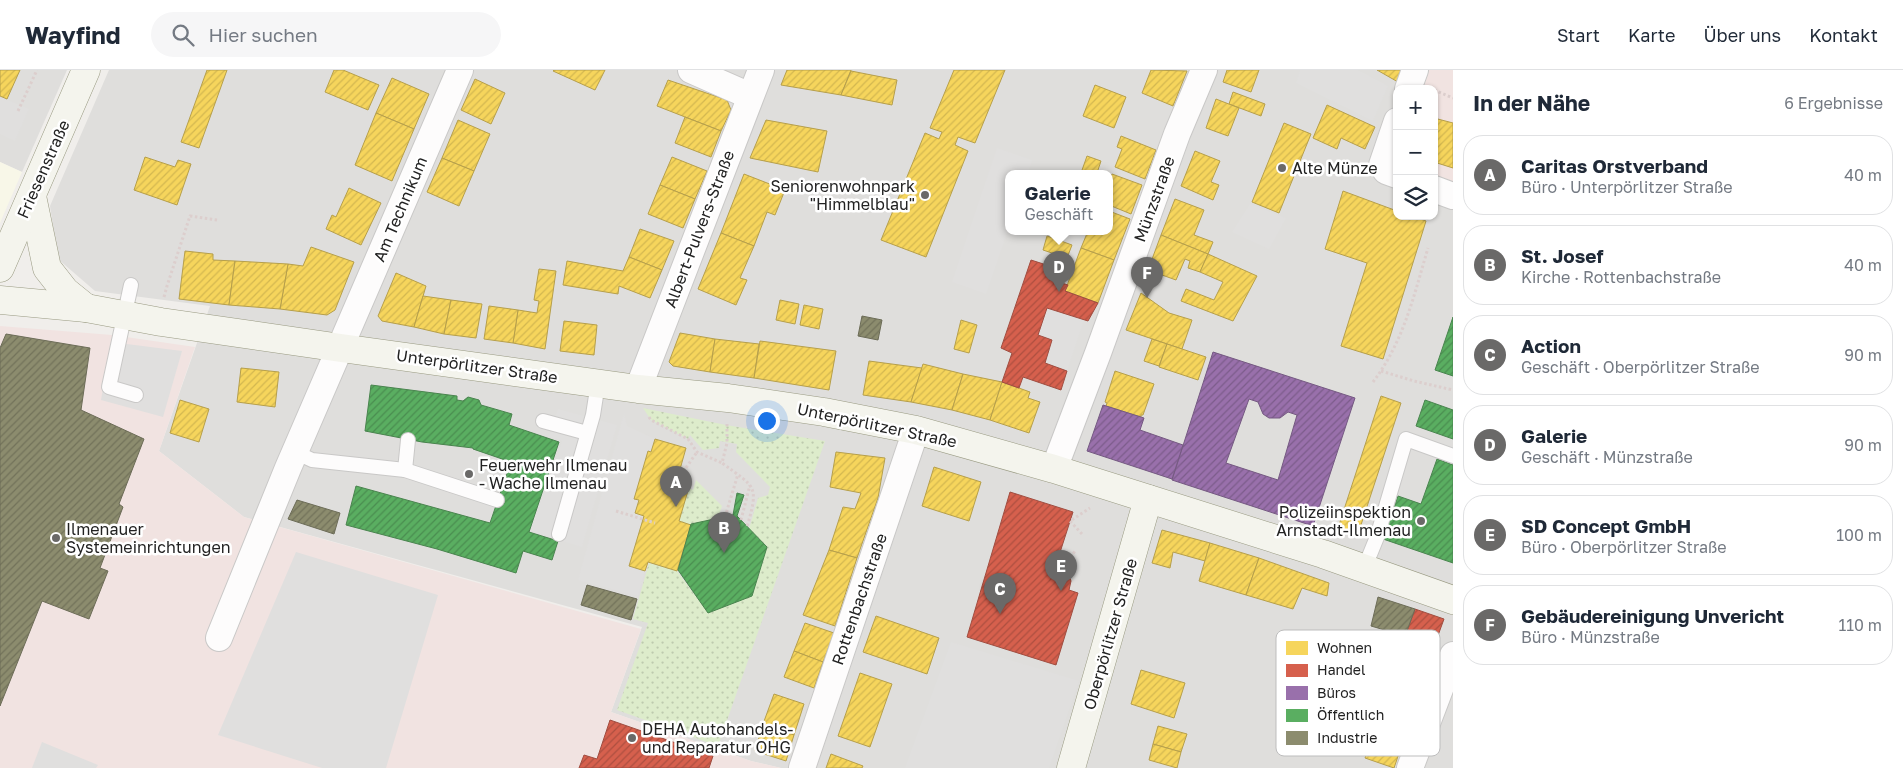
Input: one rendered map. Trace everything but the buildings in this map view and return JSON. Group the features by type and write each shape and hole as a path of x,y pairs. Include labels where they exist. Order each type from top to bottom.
{"main road":[{"name":"Friesenstraße","path":"0,268 86,70"},
{"path":"32,196 47,268 65,291 86,308"},
{"name":"Unterpörlitzer Straße","path":"0,300 86,308 161,322 638,389 724,415 824,412 916,430 1054,469 1324,554 1453,600"},
{"name":"Oberpörlitzer Straße","path":"1071,768 1148,499"}],"street":[{"name":"Am Technikum","path":"341,348 460,70"},
{"path":"691,70 750,96"},
{"name":"Albert-Pulvers-Straße","path":"638,389 750,96 762,70"},
{"name":"Münzstraße","path":"1054,469 1098,353 1176,134 1204,70"},
{"path":"1409,85 1415,70"},
{"path":"1393,133 1382,165 1386,171 1393,174"},
{"path":"1438,190 1453,196"},
{"path":"219,638 295,452 341,348"},
{"name":"Rottenbachstraße","path":"802,768 916,430"},
{"path":"1440,689 1453,655"},
{"path":"1410,768 1415,756"}],"lane":[{"path":"131,285 109,387 136,395"},
{"path":"559,534 587,433 598,383"},
{"path":"543,421 587,433"},
{"path":"1364,569 1377,537 1406,439 1453,456"},
{"path":"405,470 408,440"},
{"path":"295,452 312,460 405,470 497,500"}],"path":[{"path":"18,111 37,70"},
{"path":"1438,92 1453,98"},
{"path":"161,322 166,286 190,216 217,220"},
{"path":"1373,382 1402,334 1428,248"},
{"path":"1381,371 1453,390"},
{"path":"647,414 652,420 688,439 696,452 722,463 750,484 755,498 747,527"},
{"path":"722,463 727,443 724,415"},
{"path":"680,481 681,475 696,452"},
{"path":"725,517 738,474"},
{"path":"740,520 750,484"},
{"path":"1082,534 1070,521 1097,504 1104,485"},
{"path":"616,511 655,524"},
{"path":"1062,570 1075,550"}],"shaded area":[{"path":"0,70 67,70 22,172 0,162"},
{"path":"109,70 1429,70 1424,85 1393,85 1393,220 1438,220 1438,182 1453,187 1453,768 781,768 751,761 611,712 642,627 244,517 159,451 210,306 95,291 58,259 50,206"},
{"path":"1300,70 1358,70 1388,86 1373,121 1296,83"},
{"path":"1429,70 1453,70 1453,187 1438,182 1438,85 1424,85"},
{"path":"0,97 29,109 15,141 0,134"},
{"path":"997,148 1032,160 1029,170 1005,170 1006,235 986,294 952,282"},
{"path":"0,162 22,172 0,223"},
{"path":"1250,204 1286,218 1269,249 1232,232"},
{"path":"1047,308 1084,320 1067,371 1045,363 1052,340 1039,335"},
{"path":"0,326 112,335 195,347 159,451 244,517 641,629 611,712 751,761 781,768 0,768"},
{"path":"111,342 182,351 163,417 101,400"},
{"path":"558,409 617,425 582,547 530,531 562,441 549,436"},
{"path":"624,413 627,426 655,439 651,452 649,451 634,499 639,500 635,513 644,516 629,566 645,571 638,596 578,580"},
{"path":"296,552 438,595 386,768 322,768 218,735"},
{"path":"951,642 1079,681 1049,768 905,768"},
{"path":"42,742 98,765 96,768 32,768"}],"green space":[{"path":"643,408 726,425 825,441 718,746 617,710 648,623 633,619 649,563 677,571 708,613 752,596 767,547 749,529 758,498 768,495 770,487 736,452 737,444 720,441 719,448 703,450 690,435 688,439 651,420"},
{"path":"696,480 722,506 718,518 691,525 679,521 689,488 693,490"}],"place":[{"name":"Alte Münze","path":"1282,168"},
{"name":"Seniorenwohnpark \"Himmelblau\"","path":"925,195"},
{"name":"Galerie","path":"1059,292"},
{"name":"Gebäudereinigung Unvericht","path":"1147,298"},
{"name":"Feuerwehr Ilmenau - Wache Ilmenau","path":"469,474"},
{"name":"Caritas Orstverband","path":"676,507"},
{"name":"Polizeiinspektion Arnstadt-Ilmenau","path":"1421,521"},
{"name":"Ilmenauer Systemeinrichtungen","path":"56,538"},
{"name":"St. Josef","path":"724,553"},
{"name":"SD Concept GmbH","path":"1061,591"},
{"name":"Action","path":"1000,614"},
{"name":"DEHA Autohandels- und Reparatur OHG","path":"632,738"}]}
